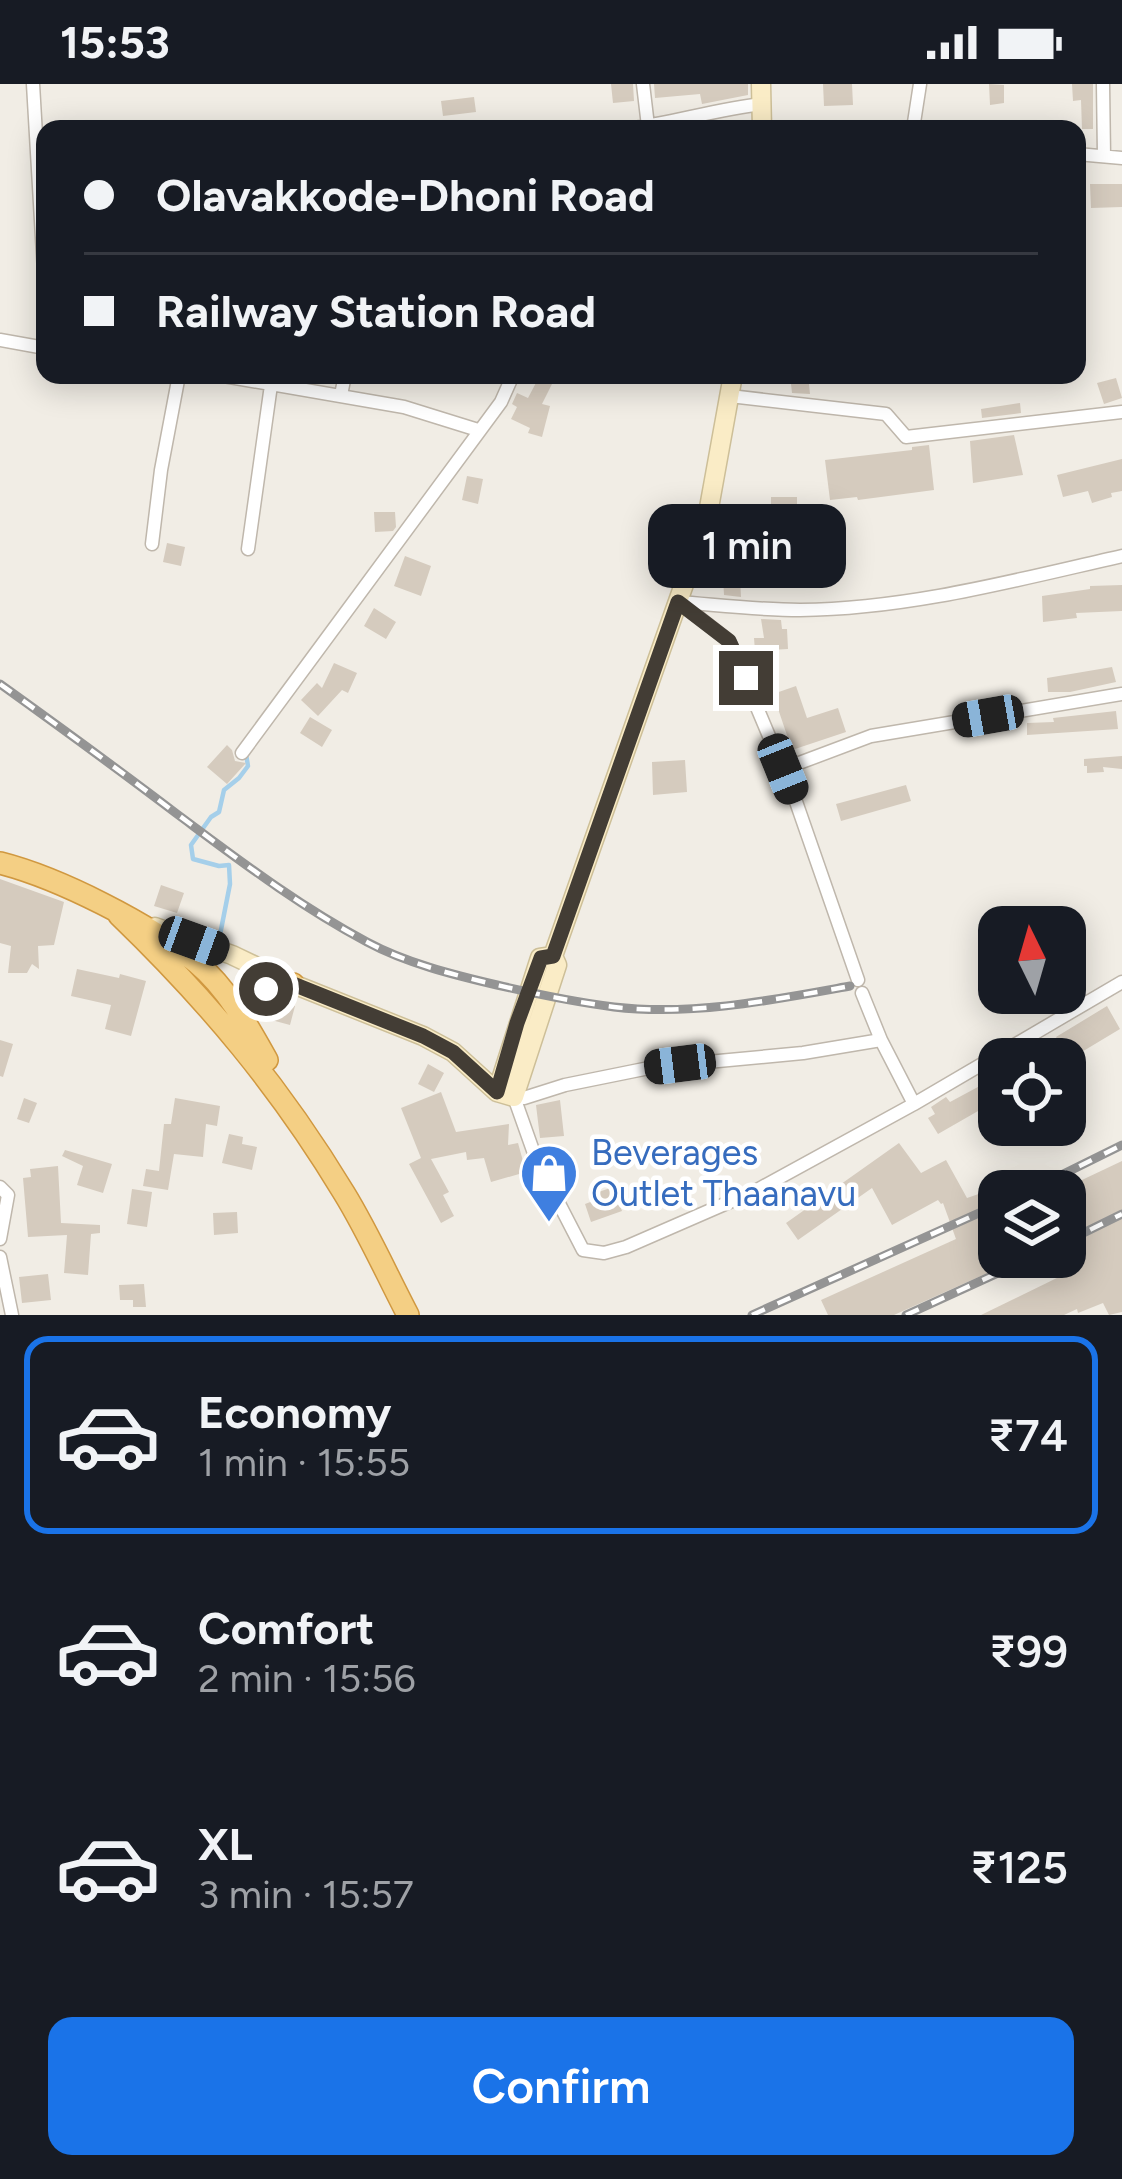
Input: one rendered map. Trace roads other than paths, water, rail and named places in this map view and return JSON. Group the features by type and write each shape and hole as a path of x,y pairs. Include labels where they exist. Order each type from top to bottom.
{"highway":[{"path":"0,863 62,884 119,915 197,963 223,990 348,1198 403,1305"},
{"path":"119,915 183,976 298,1119"},
{"path":"245,1024 254,997 266,989 293,984"}],"main road":[{"path":"119,915 232,955 453,1052 506,1095 557,965 553,956 707,519 732,384"}],"street":[{"path":"33,84 36,135"},
{"path":"643,84 647,120"},
{"path":"914,120 920,84"},
{"path":"1103,84 1104,156"},
{"path":"673,120 762,94"},
{"path":"1086,155 1122,158"},
{"path":"0,340 36,346"},
{"path":"152,544 160,470 177,384"},
{"path":"267,384 404,407 478,430"},
{"path":"341,395 343,384"},
{"path":"242,753 501,402 509,384"},
{"path":"248,550 272,385"},
{"path":"730,396 886,414 907,437 1122,412"},
{"path":"678,602 799,610 873,605 943,597 1122,556"},
{"path":"678,602 729,641 783,769 881,1040 914,1104"},
{"path":"783,769 871,736 1122,694"},
{"path":"506,1095 583,1250 604,1253 757,1190 1122,982"},
{"path":"506,1095 524,1098 654,1067 881,1040"},
{"path":"0,1187 8,1195 0,1239"},
{"path":"0,1257 12,1315"}],"waterway":[{"path":"218,945 229,865 193,859 191,845 219,812 224,790 248,766 246,754"}],"railway":[{"path":"0,684 293,898 367,942 414,962 541,995 644,1009 733,1005 850,986"},
{"path":"1071,1170 1122,1145"},
{"path":"752,1315 978,1213"},
{"path":"1086,1232 1122,1214"},
{"path":"906,1315 987,1278"}],"place":[{"name":"Beverages Outlet Thaanavu","path":"549,1224"}]}
